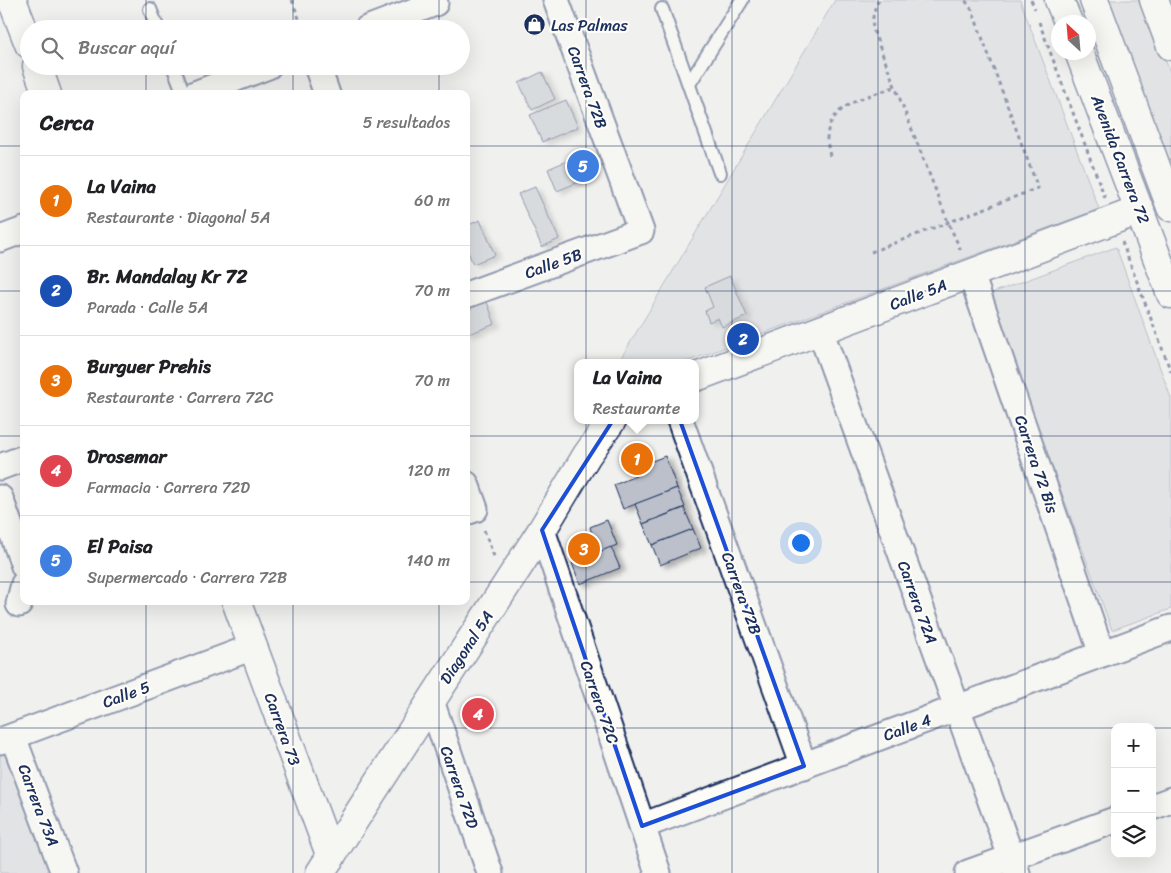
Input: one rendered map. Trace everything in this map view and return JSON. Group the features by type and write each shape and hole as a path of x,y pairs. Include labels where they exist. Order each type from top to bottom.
{"main road":[{"path":"12,0 20,21"},
{"name":"Avenida Carrera 72","path":"1094,0 1171,207"},
{"path":"1154,0 1171,46"},
{"path":"1160,0 1171,16"},
{"path":"1047,5 1059,15"},
{"name":"Avenida Carrera 72","path":"1083,60 1171,294"},
{"path":"40,75 46,90"},
{"path":"1094,88 1143,132"},
{"name":"Calle 5A","path":"699,376 1140,210"},
{"name":"Diagonal 5A","path":"325,865 542,530 587,455 609,424"},
{"name":"Carrera 73","path":"237,605 325,865"}],"street":[{"name":"Carrera 72B","path":"556,0 641,231"},
{"path":"391,20 435,3"},
{"path":"205,90 245,75"},
{"path":"320,75 326,90"},
{"name":"Calle 5B","path":"470,294 641,231"},
{"path":"0,239 20,232"},
{"name":"Carrera 72 Bis","path":"971,274 1102,654"},
{"name":"Carrera 72A","path":"820,330 1014,865"},
{"name":"Carrera 72B","path":"681,424 804,766"},
{"path":"0,467 20,460"},
{"path":"0,498 20,555"},
{"name":"Carrera 72C","path":"542,530 658,873"},
{"name":"Calle 4","path":"642,826 1171,628"},
{"name":"Calle 5","path":"7,739 253,647"},
{"name":"Carrera 72D","path":"431,701 490,873"},
{"name":"Carrera 73A","path":"7,739 64,873"},
{"path":"1156,806 1171,800"},
{"path":"968,873 1014,865 1111,822"}],"lane":[{"path":"689,84 742,0"},
{"path":"150,8 155,20"},
{"path":"662,8 720,173"},
{"path":"177,75 182,90"}],"path":[{"path":"292,0 300,20"},
{"path":"879,0 874,7 873,30 894,88 971,274"},
{"path":"872,252 1038,188 972,10 965,0"},
{"path":"1031,0 1047,5"},
{"path":"1038,19 1171,372"},
{"path":"830,156 827,140 830,124 836,113 846,105 894,88"},
{"path":"471,510 506,585"}],"highlighted area":[{"path":"668,387 804,766 642,826 542,530 615,417 646,395"}],"shaded area":[{"path":"835,0 1020,0 1099,209 694,359 620,359"},
{"path":"1108,0 1143,0 1171,75 1171,174"},
{"path":"1116,247 1171,398 1171,609 1112,630 989,294"},
{"path":"9,750 55,873 0,873 0,754"}],"building":[{"path":"542,72 555,99 532,110 519,83"},
{"path":"566,100 578,127 542,142 530,115"},
{"path":"583,154 593,176 557,191 548,169"},
{"path":"535,187 559,239 542,247 518,194"},
{"path":"480,220 495,255 473,264 470,257 470,224"},
{"path":"730,276 747,316 722,327 718,318 709,322 705,311 713,307 705,287"},
{"path":"487,302 495,324 470,333 470,308"},
{"path":"665,456 677,488 623,509 614,485 645,472 642,465"},
{"path":"677,488 685,507 643,524 635,504"},
{"path":"684,508 693,529 652,545 643,524"},
{"path":"607,520 617,545 582,559 575,541 592,534 590,527"},
{"path":"693,529 701,548 660,565 652,545"},
{"path":"611,547 620,568 580,584 572,563"}],"place":[{"name":"Las Palmas","path":"535,25"},
{"name":"El Paisa","path":"583,166"},
{"name":"Br. Mandalay Kr 72","path":"743,339"},
{"name":"La Vaina","path":"637,459"},
{"name":"Burguer Prehis","path":"584,549"},
{"name":"Drosemar","path":"478,714"}]}
